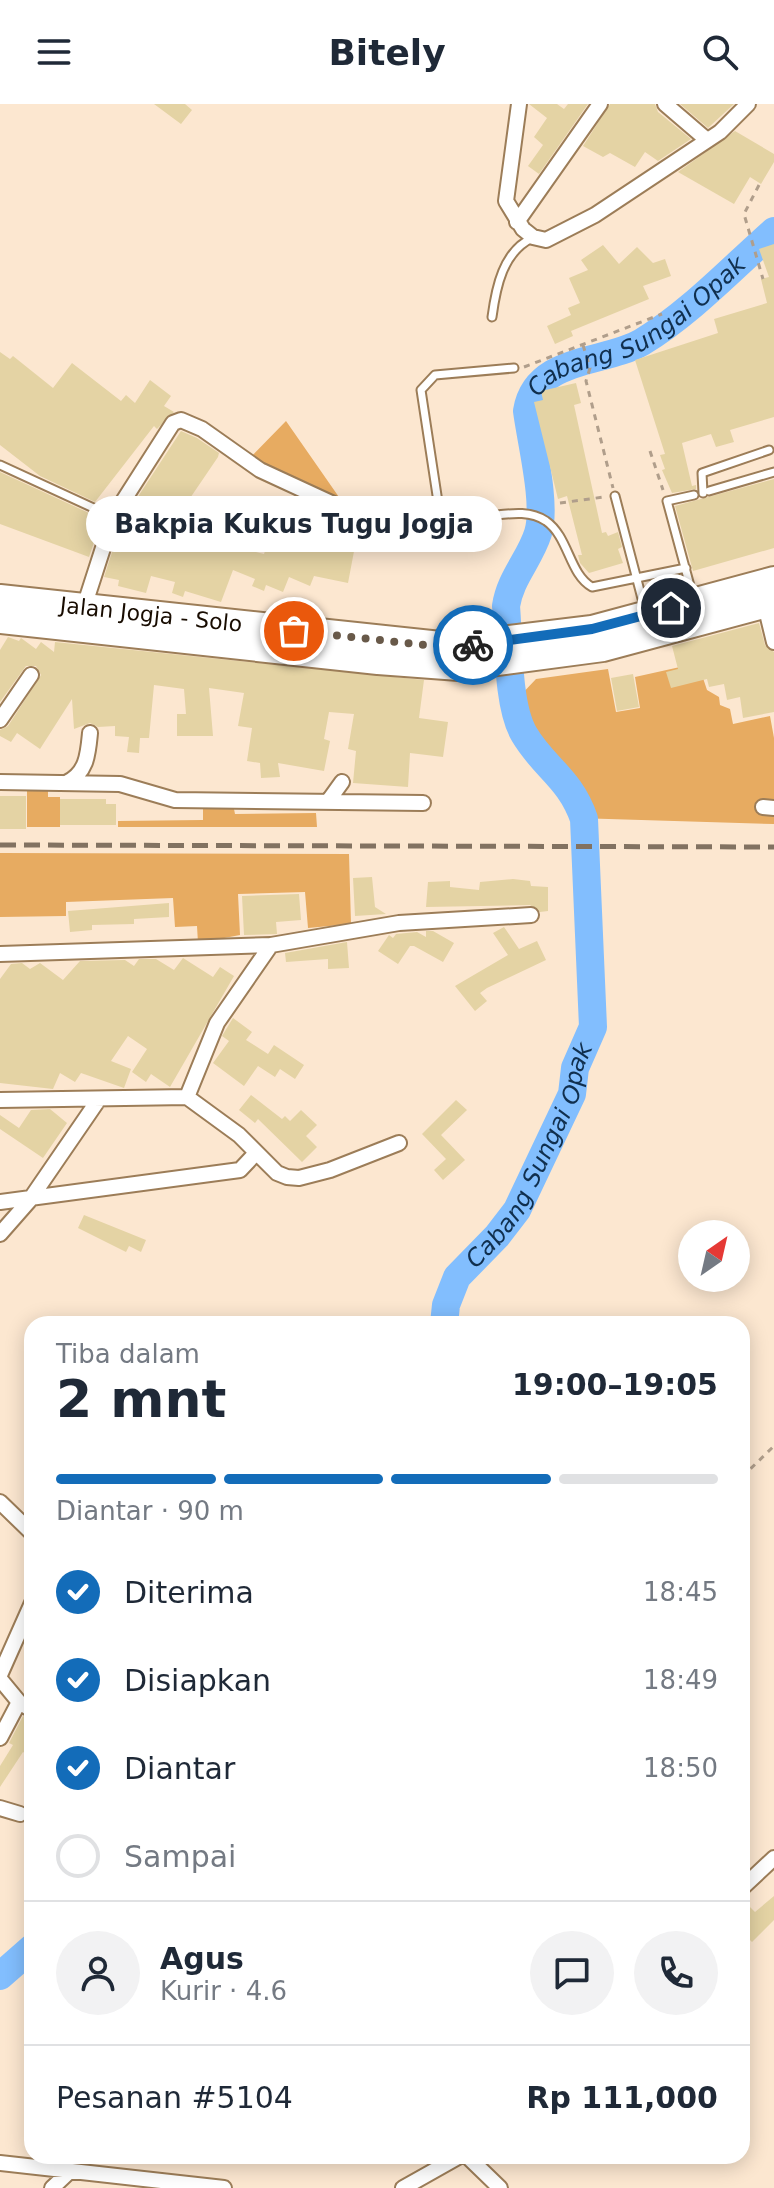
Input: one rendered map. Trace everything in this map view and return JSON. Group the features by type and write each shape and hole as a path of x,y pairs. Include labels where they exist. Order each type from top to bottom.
{"highway":[{"name":"Jalan Jogja - Solo","path":"552,646 646,615 697,612 771,596"},
{"name":"Jalan Jogja - Solo","path":"0,598 426,645 485,655"},
{"name":"Jalan Jogja - Solo","path":"0,620 427,666 552,646 625,644 697,612"}],"street":[{"path":"519,104 506,192 509,211 533,237 546,240 595,215 707,140 748,104"},
{"path":"517,222 600,104"},
{"path":"665,104 707,140"},
{"path":"84,607 113,517 173,423 181,420 202,429 260,470 340,507"},
{"path":"771,596 774,642"},
{"path":"0,720 31,675"},
{"path":"65,783 76,778 83,768 90,733"},
{"path":"0,782 120,784 175,800 423,803"},
{"path":"329,800 342,782"},
{"path":"0,954 271,945 399,923 531,915"},
{"path":"187,1097 217,1023 271,945"},
{"path":"0,1100 187,1097 239,1135 277,1173 299,1178 399,1143"},
{"path":"0,1234 29,1201 99,1099"},
{"path":"0,1202 29,1201 240,1170 256,1153"},
{"path":"0,1502 24,1525"},
{"path":"24,1622 0,1677 24,1704"},
{"path":"0,1738 24,1708"},
{"path":"0,1808 20,1814"},
{"path":"750,1880 774,1858"},
{"path":"0,2163 224,2188"},
{"path":"403,2188 446,2164"},
{"path":"475,2164 500,2188"},
{"path":"52,2188 69,2172"}],"lane":[{"path":"492,317 495,290 506,264 518,244 533,237"},
{"path":"514,368 435,375 421,390 438,502 460,515 531,514 546,521 561,538 584,582 601,587 686,568"},
{"path":"702,493 702,473 769,450"},
{"path":"0,465 113,517"},
{"path":"697,612 667,501 774,472"},
{"path":"615,496 646,615"}],"path":[{"path":"759,185 744,214 763,279"},
{"path":"535,365 662,314"},
{"path":"560,503 615,496 586,381 590,368 583,346"},
{"path":"650,451 667,501"},
{"path":"750,1469 774,1446"}],"shaded area":[{"path":"286,421 341,500 334,500 249,459"},
{"path":"698,663 707,690 719,697 720,705 730,709 733,724 770,716 774,738 774,824 576,818 567,791 521,710 518,698 536,679 608,669 616,712 640,708 635,677"},
{"path":"27,786 48,786 48,797 60,797 60,827 27,827"},
{"path":"203,804 233,804 235,814 316,813 317,827 118,827 118,821 203,820"},
{"path":"0,853 349,854 351,924 308,928 305,892 238,894 240,935 198,943 197,926 175,927 173,898 66,902 66,916 0,917"}],"building":[{"path":"154,104 185,104 192,110 181,124"},
{"path":"529,104 557,104 564,109 568,104 588,104 539,174 528,166 543,145 534,137 547,118"},
{"path":"610,104 655,104 658,112 691,139 658,161 645,152 635,167 610,153 603,157 583,146"},
{"path":"680,104 734,104 708,128"},
{"path":"735,131 774,154 774,162 761,184 750,177 734,204 678,172"},
{"path":"774,244 774,417 730,430 734,442 716,447 711,434 682,443 692,486 696,485 696,489 672,493 662,470 665,469 660,455 665,454 635,360 718,333 714,319 767,303 761,279 769,277 759,249"},
{"path":"603,245 619,264 637,247 653,263 665,259 671,276 643,286 649,299 571,331 573,336 555,344 547,326 571,315 568,308 580,303 569,278 588,270 581,260"},
{"path":"0,352 10,359 13,356 53,388 72,363 121,401 126,395 135,403 150,380 171,396 164,406 174,412 157,429 154,426 95,502 40,476 0,445"},
{"path":"576,383 581,403 574,405 602,533 606,532 608,536 618,532 622,547 618,549 623,563 589,573 580,563 578,555 582,555 567,496 558,499 534,402 543,400 541,391"},
{"path":"181,431 219,453 218,457 182,510 165,497 145,523 264,554 266,548 247,538 258,517 282,528 292,507 310,515 315,506 337,516 357,514 355,524 359,525 348,583 314,576 310,586 289,577 283,592 266,585 264,591 252,586 255,579 233,570 221,602 185,591 183,597 172,593 175,582 151,576 146,593 118,586 119,580 104,577 122,521"},
{"path":"0,472 102,519 89,557 0,524"},
{"path":"774,479 774,548 693,571 675,506"},
{"path":"759,623 765,645 774,652 774,712 743,718 740,697 727,700 724,684 709,687 707,679 671,688 666,672 678,669 672,646"},
{"path":"8,637 19,641 21,638 36,649 41,642 54,652 55,642 424,680 419,718 448,722 443,757 410,753 408,787 353,783 356,751 348,749 354,714 329,712 324,739 330,741 324,771 278,763 280,777 261,778 260,763 247,761 252,728 238,726 244,693 209,688 213,736 177,736 177,714 186,714 184,689 154,685 149,738 140,738 139,753 127,752 129,737 115,736 115,726 98,727 90,723 74,729 72,699 40,749 17,733 11,742 0,736 0,730 8,726 41,675 36,666 26,666 0,702 0,650"},
{"path":"633,674 639,707 617,711 611,678"},
{"path":"0,796 26,796 26,829 0,829"},
{"path":"60,799 106,799 106,804 116,804 116,825 60,825"},
{"path":"372,877 375,907 386,914 355,916 353,878"},
{"path":"450,881 450,887 479,890 480,882 530,881 531,886 548,887 548,911 540,912 530,905 426,907 428,882"},
{"path":"299,894 301,920 276,922 277,934 244,935 242,896"},
{"path":"169,903 169,917 134,919 134,924 92,925 92,930 70,932 68,911"},
{"path":"504,927 519,949 537,941 546,960 480,993 487,1001 475,1011 455,986 508,955 493,933"},
{"path":"426,931 433,931 454,943 443,962 414,946 410,946 398,964 378,951 389,935 393,938 396,934 417,932 426,937"},
{"path":"347,942 349,968 328,969 328,959 286,962 285,953"},
{"path":"183,958 213,977 220,967 234,976 170,1087 151,1074 146,1082 132,1072 147,1049 128,1036 111,1061 131,1069 124,1088 81,1073 75,1082 60,1073 53,1089 0,1083 0,979 11,964 22,963 30,969 40,963 63,980 80,961 125,960 134,966 139,959 156,959 174,970"},
{"path":"233,1018 252,1032 246,1040 268,1054 274,1045 304,1065 295,1079 280,1069 275,1077 258,1066 244,1086 213,1063 229,1041 222,1036"},
{"path":"251,1095 282,1119 285,1116 290,1121 301,1110 317,1125 306,1136 317,1147 302,1162 258,1119 255,1123 239,1110"},
{"path":"456,1100 467,1110 441,1135 465,1160 443,1180 434,1170 446,1159 422,1134"},
{"path":"50,1109 67,1123 43,1158 0,1129 0,1115 19,1128 31,1110"},
{"path":"84,1215 146,1240 141,1252 129,1246 126,1252 78,1228"},
{"path":"24,1716 24,1753 0,1787 0,1766 13,1745 9,1743"},
{"path":"774,1896 774,1920 752,1942 750,1907 755,1912"}],"waterway":[{"name":"Cabang Sungai Opak","path":"445,1316 457,1277 497,1236 517,1210 572,1094 575,1068 593,1027 584,819 572,793 524,734 518,722 512,690 506,606 512,586 538,533 541,506 527,411 533,393 544,380 574,364 642,342 694,304 774,231"},
{"name":"Cabang Sungai Opak","path":"0,1976 24,1955"}],"railway":[{"path":"0,845 774,847"}],"way so far":[{"path":"294,631 426,645 473,645"}],"place":[{"name":"Bakpia Kukus Tugu Jogja","path":"294,631"}],"route":[{"path":"473,645 592,629 671,608"}]}
